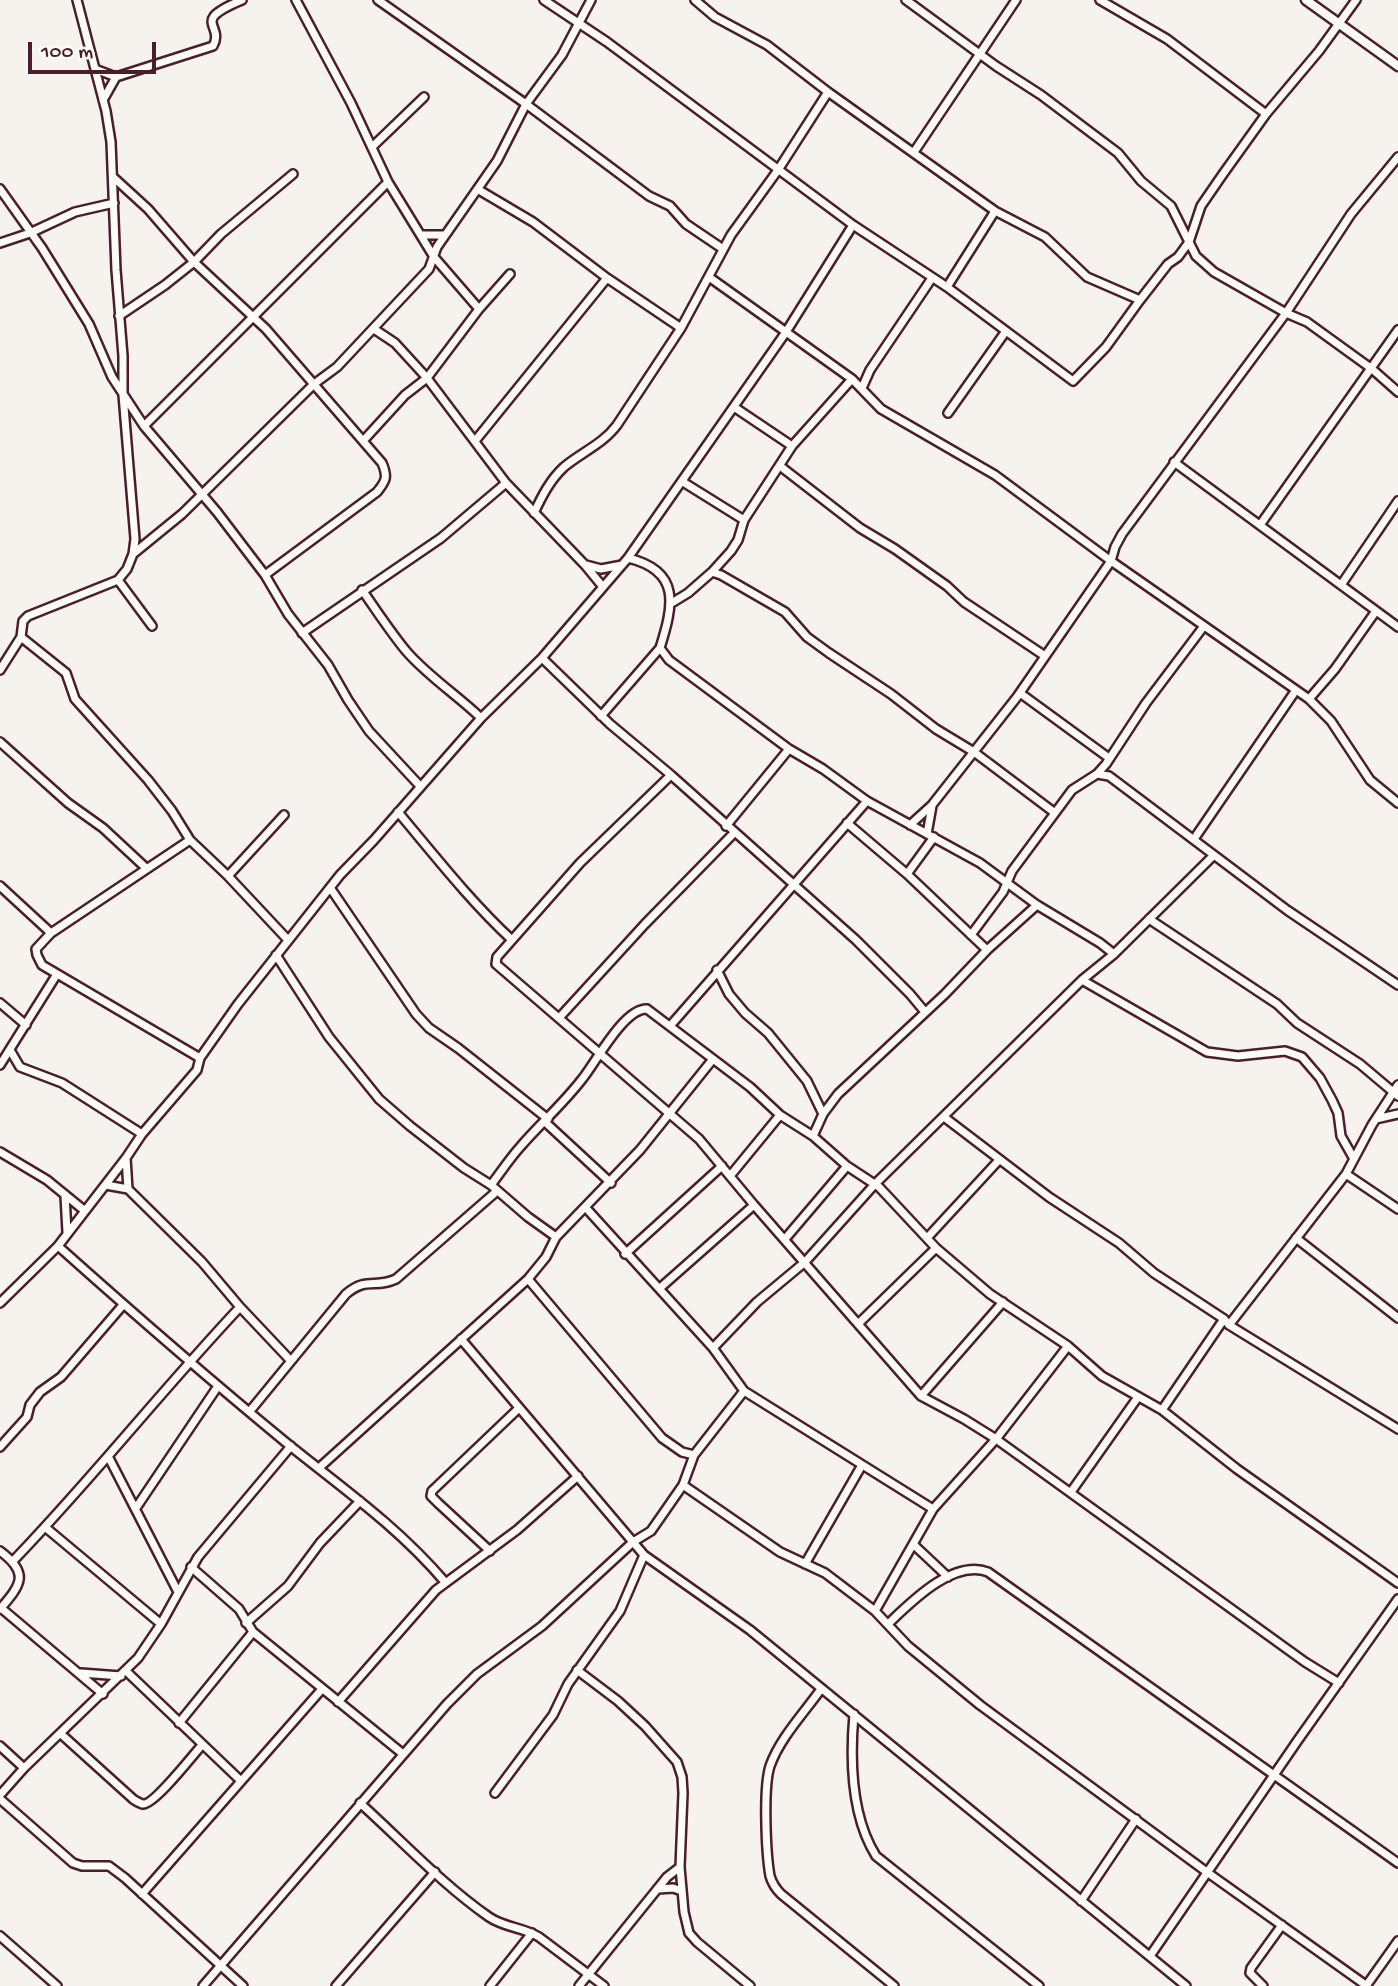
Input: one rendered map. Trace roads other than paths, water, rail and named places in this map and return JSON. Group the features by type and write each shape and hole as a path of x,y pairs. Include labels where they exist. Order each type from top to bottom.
{"street":[{"path":"0,670 20,637 23,621 28,616 118,580 127,569 135,539 123,395 111,142 77,0"},
{"path":"94,69 116,77 213,46 216,38 211,25 213,16 242,0"},
{"path":"296,0 373,147 388,183 435,257 479,310"},
{"path":"378,0 526,104 640,189 670,206 685,224 723,249"},
{"path":"544,0 853,225 947,287 1073,381 1106,348 1140,300 1189,242 1201,206 1266,114 1340,24 1356,0"},
{"path":"133,554 182,514 314,384 337,367 429,269 445,235 479,190 526,104 562,55 591,0"},
{"path":"695,0 715,17 767,45 995,211 1045,237 1087,277 1140,300"},
{"path":"906,0 1118,153 1141,181 1171,206 1196,256 1214,272 1307,322 1372,369 1398,392"},
{"path":"914,152 1016,0"},
{"path":"1100,0 1167,40 1266,114"},
{"path":"1306,0 1398,66"},
{"path":"103,100 116,77"},
{"path":"534,513 550,483 564,467 608,438 681,328 723,249 828,92"},
{"path":"373,147 424,97"},
{"path":"910,825 932,805 1020,693 1111,561 1122,534 1286,313 1351,214 1398,157"},
{"path":"119,316 194,262 221,234 292,174"},
{"path":"113,177 148,209 194,262 254,318 382,463 387,474 387,480 366,500 265,575"},
{"path":"144,426 388,183"},
{"path":"0,189 89,324 107,367 144,426 202,493 265,575 288,614 328,665 369,731 420,786"},
{"path":"479,190 533,222 607,278 681,328"},
{"path":"0,243 30,233 75,212 114,203"},
{"path":"947,287 995,211"},
{"path":"0,1303 58,1246 142,1135 197,1070 200,1058 238,1004 340,875 481,718 542,658 623,565 786,332 853,225"},
{"path":"422,235 445,235"},
{"path":"363,441 405,395 427,378 510,274"},
{"path":"475,441 607,278"},
{"path":"709,278 852,379 881,410 995,475 1111,561 1309,699 1331,721 1370,780 1398,803"},
{"path":"862,388 870,370 932,278"},
{"path":"374,329 395,343 427,378 506,483 603,587"},
{"path":"1260,525 1398,330"},
{"path":"948,413 1006,331"},
{"path":"670,604 688,593 731,551 744,520 792,446 852,379"},
{"path":"734,407 792,446"},
{"path":"1174,463 1398,627"},
{"path":"780,466 860,528 911,560 964,602 1045,656"},
{"path":"683,482 744,520"},
{"path":"302,633 441,538 506,483"},
{"path":"1341,585 1398,500"},
{"path":"601,716 660,648 670,604 670,589 662,575 644,562 628,558"},
{"path":"585,565 601,569 623,565"},
{"path":"712,572 785,612 807,637 891,694 936,729 974,752 1055,813"},
{"path":"118,580 152,626"},
{"path":"670,589 688,593"},
{"path":"362,590 407,652 481,718"},
{"path":"1309,699 1335,669 1376,611"},
{"path":"971,935 1055,813 1076,786 1097,774 1204,626"},
{"path":"20,637 66,673 75,699 148,780 190,840 288,940"},
{"path":"660,648 669,660 789,750 823,769 867,801 931,835 1007,881 1037,905 1114,954"},
{"path":"542,658 601,716 856,940 925,1012"},
{"path":"649,662 669,660"},
{"path":"1194,839 1296,690"},
{"path":"1020,693 1107,761 1109,776"},
{"path":"0,741 68,803 103,828 146,868"},
{"path":"726,826 789,750"},
{"path":"1097,774 1109,776 1287,910 1398,985"},
{"path":"671,775 580,863 497,957 496,964 699,1139 921,1396 996,1439 1305,1662 1339,1683"},
{"path":"670,1026 867,801"},
{"path":"907,874 931,835 932,805"},
{"path":"398,812 457,883 512,940"},
{"path":"228,876 284,815"},
{"path":"847,823 907,874 987,950"},
{"path":"559,1018 645,924 734,833"},
{"path":"190,840 51,933 36,949 42,965 200,1058"},
{"path":"713,1348 757,1302 806,1262 874,1184 1213,856"},
{"path":"0,886 51,933"},
{"path":"331,889 415,1014 442,1039 458,1048 547,1120 611,1183"},
{"path":"813,1136 823,1114 838,1094 1037,905"},
{"path":"1149,919 1277,1004 1297,1023 1350,1056 1397,1091 1376,1119 1346,1174 1227,1322 1162,1410"},
{"path":"276,955 329,1037 373,1093 410,1126 556,1237"},
{"path":"717,971 729,994 768,1033 807,1080 823,1114"},
{"path":"0,1065 57,974"},
{"path":"1082,980 1207,1052 1238,1056 1285,1051 1302,1057 1320,1078 1332,1100 1338,1113 1341,1136 1354,1159"},
{"path":"0,1003 26,1025"},
{"path":"250,1411 346,1294 356,1285 396,1279 494,1188 521,1145 584,1077 622,1024 640,1008 647,1009 750,1087 780,1115 813,1136 847,1166 874,1184 936,1248 990,1294 1068,1346 1102,1376 1162,1410 1237,1469 1398,1583"},
{"path":"10,1050 20,1066 62,1083 142,1135"},
{"path":"320,1467 528,1279 546,1257 556,1237 611,1183 713,1059"},
{"path":"1376,1119 1398,1114"},
{"path":"730,1176 780,1115"},
{"path":"944,1117 1066,1209 1119,1243 1154,1273 1398,1429"},
{"path":"0,1152 38,1173 85,1211"},
{"path":"126,1158 128,1189"},
{"path":"927,1238 999,1160"},
{"path":"625,1254 722,1166"},
{"path":"785,1239 847,1166"},
{"path":"1346,1174 1398,1209"},
{"path":"106,1185 128,1189 202,1262 291,1361"},
{"path":"65,1196 67,1233"},
{"path":"660,1288 754,1205"},
{"path":"586,1208 713,1348 744,1391 933,1509"},
{"path":"1296,1238 1398,1318"},
{"path":"58,1246 218,1386 404,1538 445,1582"},
{"path":"858,1324 936,1248"},
{"path":"528,1279 662,1438 682,1452 694,1455"},
{"path":"921,1396 1003,1301"},
{"path":"0,1447 27,1417 30,1405 40,1392 61,1377 123,1305"},
{"path":"13,1561 240,1307"},
{"path":"461,1339 643,1555 750,1630 1186,1986"},
{"path":"875,1611 915,1545 933,1509 996,1439 1068,1346"},
{"path":"136,1508 218,1386"},
{"path":"203,1986 447,1703 477,1674 542,1626 633,1542 651,1531 683,1485 694,1455 744,1391"},
{"path":"1070,1492 1138,1397"},
{"path":"490,1551 438,1503 432,1496 432,1491 519,1409"},
{"path":"243,1986 109,1866 82,1866 73,1863 0,1797 24,1768 124,1674 161,1625 191,1567 291,1446"},
{"path":"108,1456 177,1592"},
{"path":"805,1564 862,1465"},
{"path":"338,1702 445,1582 490,1551 578,1476"},
{"path":"683,1485 780,1552 825,1573 875,1611 908,1646 980,1705 1366,1986 1398,1941"},
{"path":"246,1623 288,1586 320,1543 360,1501"},
{"path":"45,1527 161,1625"},
{"path":"915,1545 948,1577"},
{"path":"0,1551 13,1561 19,1570 17,1589 1,1609 103,1694"},
{"path":"495,1793 553,1715 577,1670 620,1611 643,1555"},
{"path":"191,1567 239,1609 253,1632 403,1754"},
{"path":"888,1625 924,1592 948,1577 971,1569 988,1572 1398,1863"},
{"path":"1150,1956 1398,1599"},
{"path":"179,1723 253,1632"},
{"path":"577,1670 618,1701 677,1762 683,1793 680,1867 685,1923 696,1942 750,1986"},
{"path":"77,1672 89,1675 124,1674 241,1781"},
{"path":"142,1894 322,1689"},
{"path":"821,1689 789,1733 770,1766 766,1826 771,1876 775,1889 894,1986"},
{"path":"854,1714 856,1792 864,1835 876,1856 1039,1986"},
{"path":"61,1734 132,1800 142,1804 159,1794 202,1745"},
{"path":"0,1746 24,1768"},
{"path":"360,1803 488,1916 505,1927 532,1933 604,1986"},
{"path":"1081,1901 1136,1819"},
{"path":"579,1986 672,1871 680,1867"},
{"path":"336,1986 435,1872"},
{"path":"657,1890 673,1888 682,1891"},
{"path":"1263,1986 1250,1973 1251,1968 1282,1925"},
{"path":"490,1986 532,1933"},
{"path":"0,1936 57,1986"}]}
